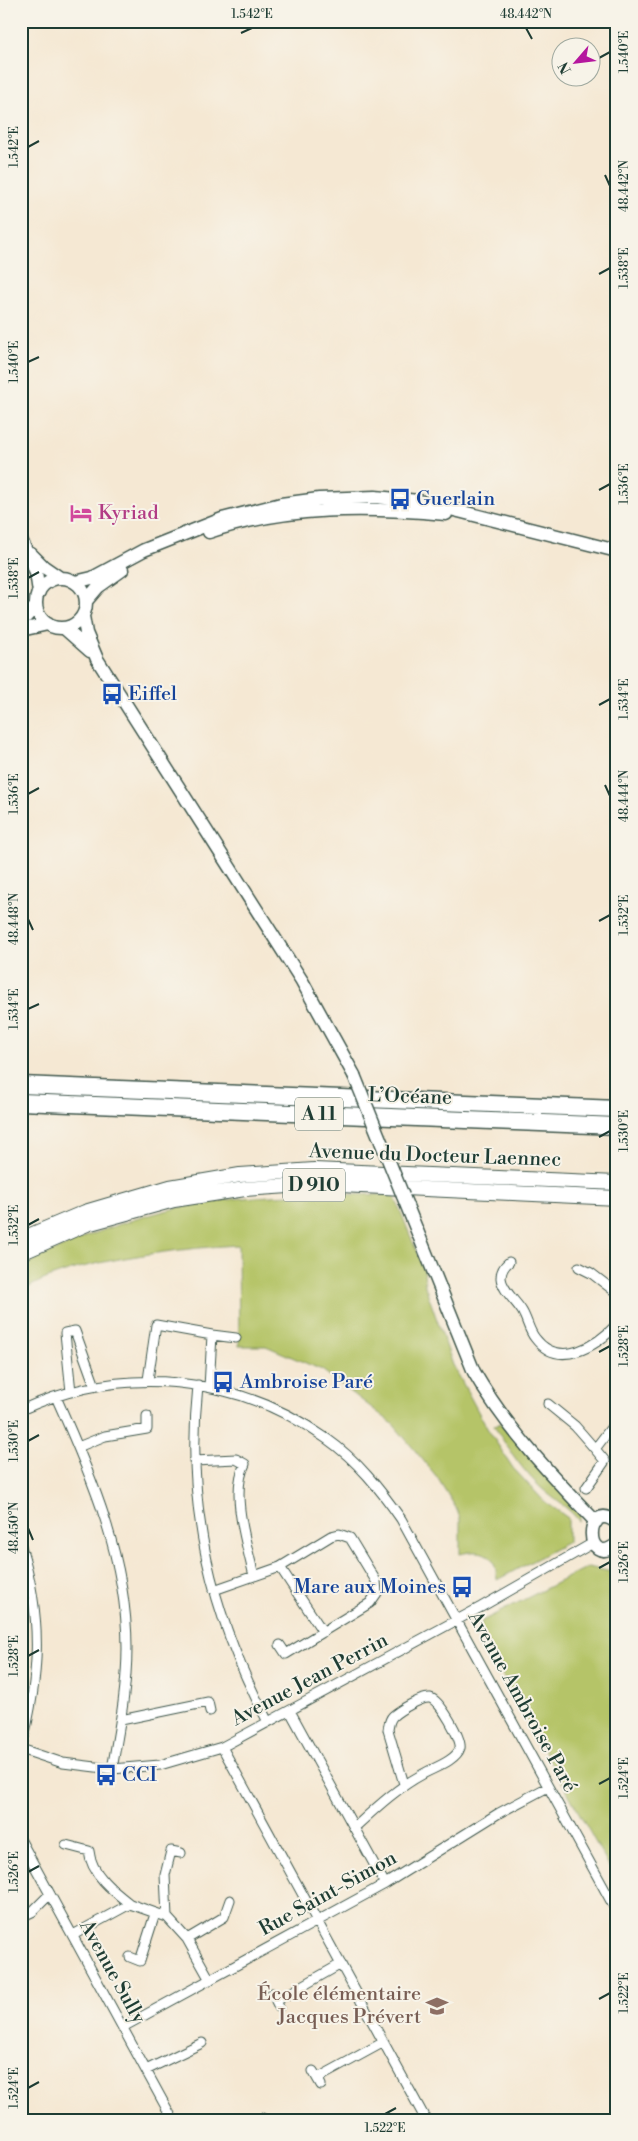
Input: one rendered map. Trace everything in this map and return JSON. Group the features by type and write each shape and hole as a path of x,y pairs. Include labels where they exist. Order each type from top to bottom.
{"highway":[{"name":"L’Océane","path":"21,1085 617,1109"},
{"name":"L’Océane","path":"21,1102 617,1126"}],"main road":[{"path":"24,544 44,567 60,578 75,582 92,578 144,550 222,519 281,504 319,499 375,497 419,501 617,552"},
{"path":"353,509 375,503"},
{"path":"484,518 353,509 304,512 222,528 144,558 112,576 98,587 86,601 83,616 86,633 97,659 302,981 354,1075 474,1372 502,1417 596,1522"},
{"path":"21,622 36,606 39,592 36,573 24,544"},
{"path":"39,592 46,584 60,578"},
{"path":"75,582 82,590 86,601"},
{"path":"36,606 40,616 48,624"},
{"path":"64,628 75,624 83,616"},
{"path":"21,630 48,624 64,628 77,638 97,659"},
{"name":"Avenue du Docteur Laennec","path":"21,1238 85,1212 170,1187 240,1175 314,1170 617,1183"},
{"name":"Avenue du Docteur Laennec","path":"21,1253 96,1221 174,1200 245,1190 319,1184 617,1198"},
{"path":"617,1523 605,1518 596,1522 591,1530 593,1543 606,1549 617,1544"},
{"path":"611,2120 617,2116"}],"street":[{"path":"509,1262 504,1266 501,1278 505,1289 523,1312 535,1338 553,1352 566,1354 592,1346 602,1340 617,1324"},
{"path":"579,1267 591,1272 617,1292"},
{"path":"148,1380 156,1326 236,1338"},
{"path":"71,1392 65,1333 76,1331 95,1386"},
{"path":"209,1387 212,1335"},
{"name":"Avenue Ambroise Paré","path":"22,1408 95,1386 148,1380 227,1390 263,1403 296,1419 328,1439 357,1465 381,1491 401,1519 617,1912"},
{"path":"198,1386 194,1419 194,1461 202,1540 214,1590 235,1654 268,1722"},
{"path":"56,1397 78,1446 102,1510 122,1580 128,1648 121,1720 112,1769"},
{"path":"548,1404 575,1426 605,1461 586,1488"},
{"path":"78,1446 105,1436 147,1430 147,1416"},
{"path":"595,1449 617,1420"},
{"path":"194,1461 236,1458 245,1464 239,1476 239,1488 242,1520 254,1576"},
{"path":"214,1590 280,1567 331,1536 339,1534 350,1538 376,1582 377,1593 370,1603 286,1654 280,1645"},
{"name":"Avenue Jean Perrin","path":"21,1749 63,1763 112,1769 160,1765 222,1747 458,1620 593,1543"},
{"path":"21,1546 34,1599 37,1670 32,1706 21,1749"},
{"path":"280,1567 323,1632"},
{"path":"354,1828 404,1784 453,1758 460,1749 460,1740 439,1703 432,1698 424,1698 394,1715 389,1722 388,1730 404,1784"},
{"path":"121,1720 208,1702 210,1711"},
{"path":"290,1711 385,1884"},
{"path":"222,1747 426,2120"},
{"name":"Rue Saint-Simon","path":"122,2027 318,1922 385,1884 498,1813 548,1786"},
{"name":"Avenue Sully","path":"21,1841 173,2120"},
{"path":"66,1845 89,1851 90,1860 99,1875 113,1891 130,1904 167,1917 187,1938 210,1980"},
{"path":"167,1917 165,1875 171,1851 181,1853"},
{"path":"21,1917 32,1912 50,1894"},
{"path":"187,1938 224,1917 230,1900"},
{"path":"72,1935 130,1904"},
{"path":"130,1957 140,1961 155,1914"},
{"path":"276,2000 341,1964"},
{"path":"317,2078 384,2042"},
{"path":"146,2070 202,2043"}],"green space":[{"path":"326,1194 394,1195 424,1270 425,1286 453,1365 487,1428 513,1468 544,1501 568,1518 568,1542 497,1580 494,1564 487,1555 476,1552 460,1554 460,1518 456,1508 437,1477 393,1424 322,1370 266,1346 239,1346 238,1245 188,1249 124,1258 64,1272 39,1282 21,1293 21,1267 60,1248 122,1223 186,1206 221,1200"},
{"path":"501,1423 574,1505 581,1516 579,1521 568,1509 539,1486 525,1470 494,1426"},
{"path":"588,1567 617,1573 617,1881 479,1633 482,1621"}],"place":[{"name":"Guerlain","path":"400,499"},
{"name":"Kyriad","path":"81,513"},
{"name":"Eiffel","path":"112,694"},
{"name":"Ambroise Paré","path":"223,1382"},
{"name":"Mare aux Moines","path":"462,1587"},
{"name":"CCI","path":"106,1775"},
{"name":"École élémentaire Jacques Prévert","path":"437,2006"}]}
